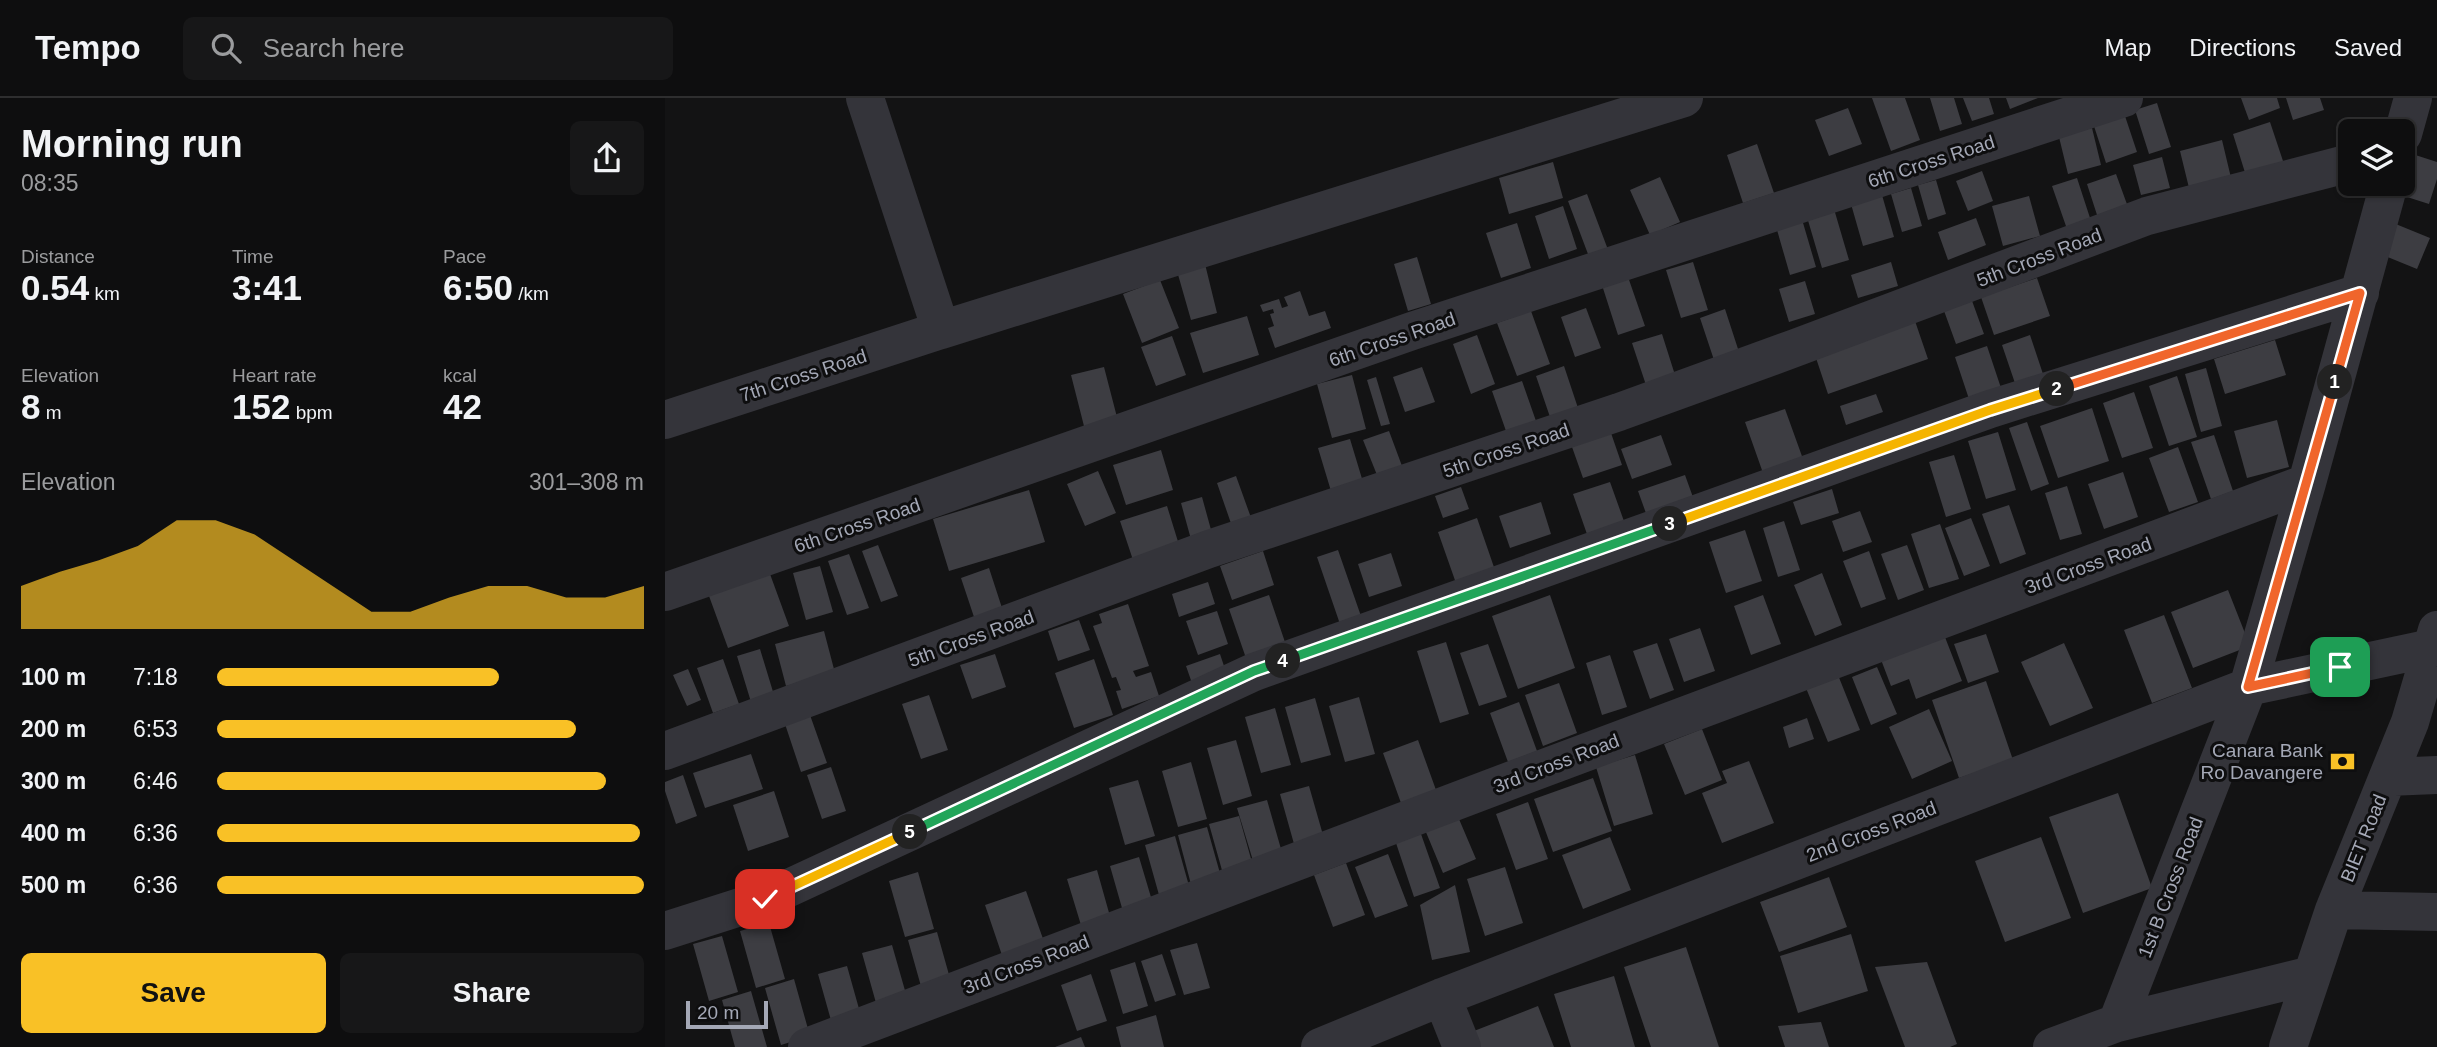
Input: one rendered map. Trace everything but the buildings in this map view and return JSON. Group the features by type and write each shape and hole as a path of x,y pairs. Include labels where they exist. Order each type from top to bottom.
{"street":[{"path":"865,98 941,330"},
{"name":"7th Cross Road","path":"665,420 941,330 1684,98"},
{"name":"6th Cross Road","path":"665,592 1412,331 2124,98"},
{"path":"2407,119 2413,98"},
{"name":"5th Cross Road","path":"665,751 1209,550 1733,371 2147,216 2338,166"},
{"name":"1st B Cross Road","path":"2117,1023 2248,687 2386,196"},
{"path":"665,931 765,899 1254,671 1990,410 2360,293"},
{"name":"3rd Cross Road","path":"807,1047 2307,483"},
{"name":"2nd Cross Road","path":"1320,1047 1442,997 2248,687 2434,639"},
{"name":"BIET Road","path":"2288,1047 2334,910 2410,722 2434,639"},
{"path":"2388,777 2437,775"},
{"path":"2334,910 2437,912"},
{"path":"2052,1047 2117,1023 2312,975"},
{"path":"1442,997 1462,1047"}],"place":[{"name":"Canara Bank Ro Davangere","path":"2343,761"}],"route":[{"path":"765,899 1254,671 1990,410 2360,293 2248,687 2340,667"}]}
